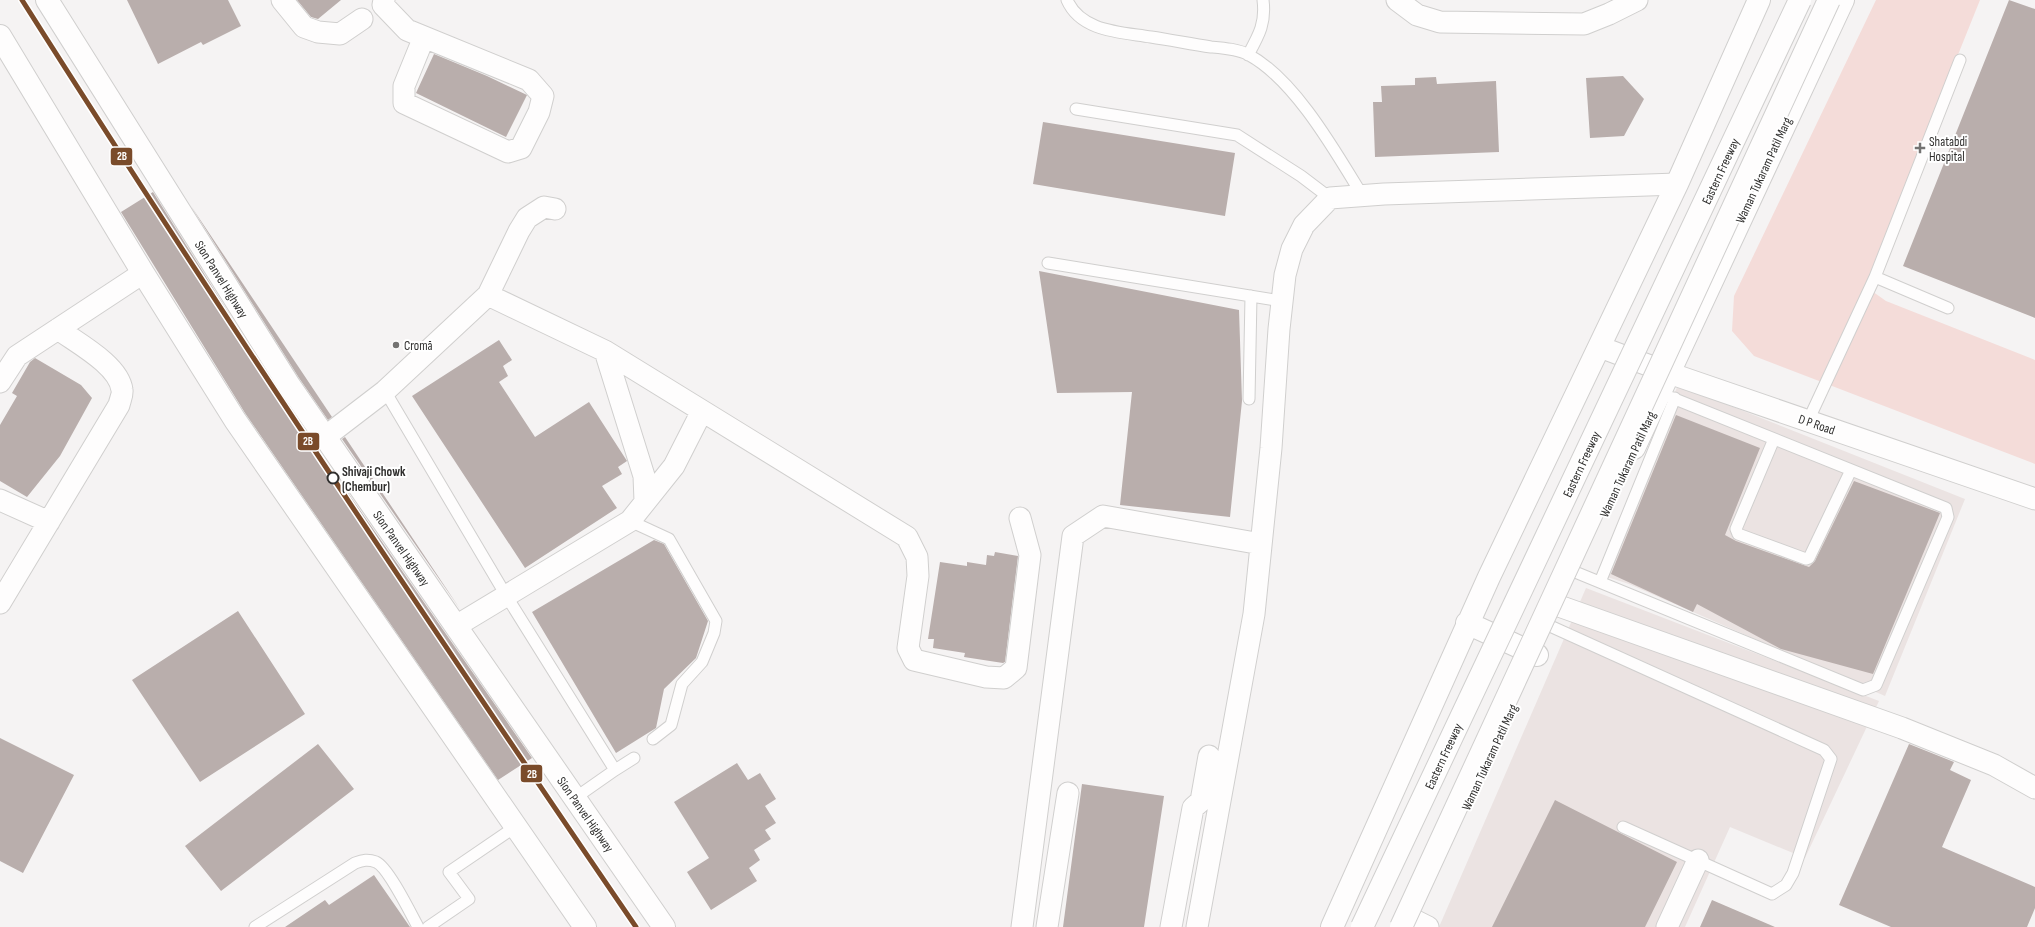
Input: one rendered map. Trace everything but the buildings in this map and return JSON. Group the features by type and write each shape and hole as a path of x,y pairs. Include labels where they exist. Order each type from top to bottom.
{"main road":[{"name":"Sion Panvel Highway","path":"47,0 289,385 664,927"},
{"path":"1332,927 1467,623 1677,184 1759,0"},
{"name":"Eastern Freeway","path":"1362,927 1800,0"},
{"path":"1412,925 1830,0"},
{"name":"Waman Tukaram Patil Marg","path":"1412,925 1575,572 1668,388 1843,0"},
{"path":"0,36 143,272 235,420 585,927"},
{"path":"1467,623 1536,655"}],"street":[{"path":"282,0 304,27 318,32 340,34 362,19"},
{"path":"384,0 383,5 407,30 529,80 543,96 539,112 521,148 508,152 404,103 404,86 424,37"},
{"path":"1397,0 1417,15 1440,22 1577,24 1584,24 1609,14 1637,0"},
{"path":"1197,927 1250,637 1271,448 1281,301 1292,249 1304,225 1330,198 1362,195 1677,184"},
{"path":"325,437 385,391 488,294 527,218 544,207 555,209"},
{"path":"0,382 17,356 143,272"},
{"path":"488,294 605,351 906,537 917,557 918,576 908,648 914,660 986,677 1004,678 1016,668 1030,555 1020,518"},
{"path":"0,603 119,405 123,392 121,382 114,370 58,329"},
{"name":"D P Road","path":"1600,347 1668,388 1808,421 2035,499"},
{"path":"605,351 644,476 645,501"},
{"path":"456,626 507,597 630,521 674,466 702,411"},
{"path":"0,500 49,522"},
{"path":"1022,927 1073,536 1103,516 1261,544"},
{"path":"1560,606 1902,728 1994,765 2035,788"},
{"path":"1171,927 1193,808 1201,801 1209,756"},
{"path":"1047,927 1068,793"},
{"path":"1667,927 1698,860"}],"lane":[{"path":"1067,0 1071,10 1083,20 1110,31 1226,48 1248,55 1266,67 1280,80 1317,124 1362,195"},
{"path":"1248,55 1259,34 1265,17 1263,0"},
{"path":"1808,421 1875,277 1883,252 1960,60"},
{"path":"1076,109 1237,135 1301,176 1330,198"},
{"path":"1048,263 1281,301"},
{"path":"1875,277 1948,308"},
{"path":"1249,399 1251,296"},
{"path":"1575,572 1863,690 1876,685 1948,517 1946,508 1774,439 1668,388 1600,582"},
{"path":"385,391 507,597 615,770"},
{"path":"1774,439 1736,529 1738,534 1806,559 1810,558 1851,470"},
{"path":"630,521 668,539 716,621 714,633 702,662 682,684 670,726 653,739"},
{"path":"1550,626 1824,750 1831,759 1793,873 1786,885 1772,894 1623,826"},
{"path":"575,798 634,758"},
{"path":"428,927 469,900 449,872 515,826"},
{"path":"255,927 355,863 366,859 378,862 389,875 418,927"}],"shaded area":[{"name":"Shatabdi Hospital","path":"1876,0 1980,0 1871,271 1869,289 1886,301 2035,360 2035,464 1754,356 1732,331 1734,296"},
{"path":"1678,385 1965,499 1885,696 1629,584 1598,574"},
{"path":"1586,588 1879,701 1805,858 1730,827 1685,927 1439,927"}],"transit line":[{"name":"2B","path":"22,0 248,350 636,927"}],"place":[{"name":"Shatabdi Hospital","path":"1920,148"},
{"name":"Cromā","path":"396,345"},
{"name":"Shivaji Chowk (Chembur)","path":"333,478"}]}
